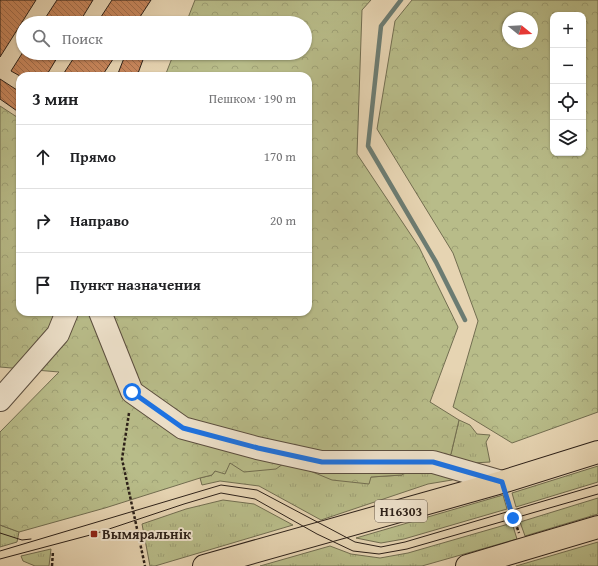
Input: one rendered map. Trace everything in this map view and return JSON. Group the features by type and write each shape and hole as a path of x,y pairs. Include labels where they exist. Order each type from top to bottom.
{"main road":[{"name":"Н16303","path":"204,566 502,482 598,452"},
{"path":"467,566 598,527"}],"lane":[{"path":"0,400 58,334 65,316"},
{"path":"102,316 132,392 183,428 258,448 322,462 433,462 502,482"}],"path":[{"path":"132,392 122,459 144,566"},
{"path":"502,482 524,549"},
{"path":"52,566 53,551"}],"green space":[{"path":"195,0 371,0 362,10 357,154 419,247 458,327 430,402 459,420 451,454 445,459 413,466 402,475 371,477 369,484 332,480 298,466 283,464 276,469 244,472 230,463 225,474 215,471 212,475 105,508 19,532 0,525 0,432 59,372 0,367 0,106 16,116 16,316 312,316 312,72 167,72 171,60 312,60 312,16 189,16"},
{"path":"412,0 598,0 598,412 512,443 453,407 478,321 453,253 377,129 395,21"},
{"path":"459,420 470,425 477,434 490,435 486,442 490,462 473,463 462,476 452,480 428,484 321,520 259,486 220,481 202,485 200,478 212,475 215,471 230,463 283,464 371,477 402,475 413,466 451,454"},
{"path":"598,466 598,482 516,507 512,493"},
{"path":"503,495 507,509 404,539 381,543 356,538"},
{"path":"598,498 598,514 525,536 520,522"},
{"path":"223,500 254,504 293,525 155,566 150,566 142,524 186,509"},
{"path":"512,523 517,539 422,566 260,566 330,546 351,554 380,558 408,553"},
{"path":"0,525 19,532 17,542 0,547"},
{"path":"598,542 598,566 516,566"},
{"path":"51,549 49,566 35,566 23,561 21,556"}],"building":[{"path":"0,0 36,0 26,16 16,16 16,32 0,57"},
{"path":"57,0 93,0 83,16 47,16"},
{"path":"112,0 151,0 141,16 102,16"},
{"path":"18,60 56,60 48,72 16,72 16,74 11,71"},
{"path":"72,60 112,60 105,72 65,72"},
{"path":"123,60 143,60 138,72 119,72"},
{"path":"0,79 16,89 16,110 0,99"}],"waterway":[{"path":"401,0 381,26 368,146 436,262 465,320"}],"tram line":[{"path":"0,551 221,485 257,490 355,542 381,547 405,542 598,485"},
{"path":"0,559 94,534 221,493 255,499 317,534 353,551 379,554 407,549 598,494"},
{"path":"0,533 22,540 31,539"}],"place":[{"name":"Вымяральнік","path":"94,534"}],"route":[{"path":"132,392 183,428 258,448 322,462 433,462 502,482 513,518"}]}
